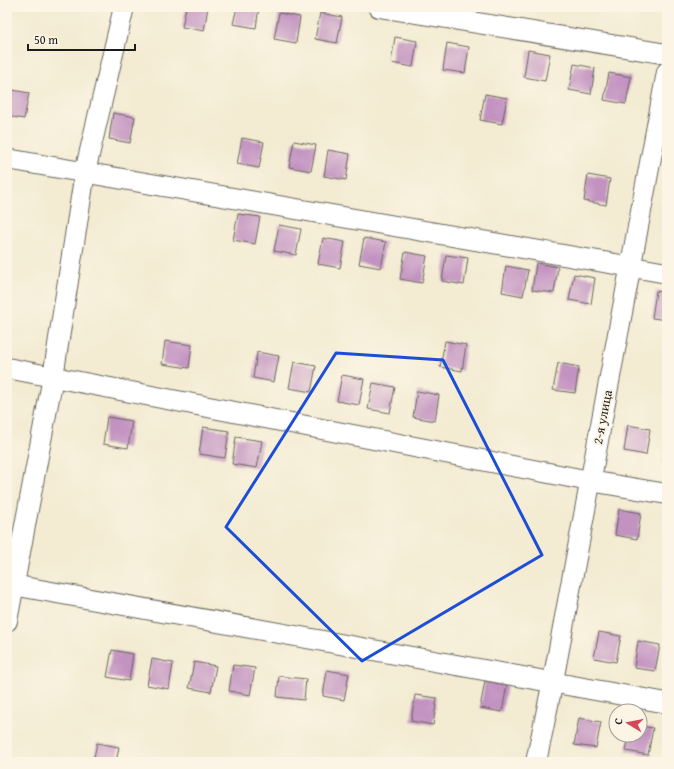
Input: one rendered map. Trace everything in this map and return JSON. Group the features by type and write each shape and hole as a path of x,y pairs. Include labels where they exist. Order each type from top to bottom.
{"street":[{"path":"7,621 11,585 53,377 85,172 124,7"},
{"path":"379,7 667,54"},
{"name":"2-я улица","path":"536,762 553,681 667,72"},
{"path":"7,159 667,273"},
{"path":"7,368 590,481 667,494"},
{"path":"11,585 553,681 667,703"}],"highlighted area":[{"path":"336,353 443,360 542,555 362,661 226,527"}],"building":[{"path":"186,7 208,7 204,31 182,27"},
{"path":"237,7 259,7 256,28 233,24"},
{"path":"279,13 300,17 296,43 274,39"},
{"path":"320,13 342,17 337,43 315,39"},
{"path":"395,37 417,41 413,67 391,63"},
{"path":"447,43 469,47 465,73 443,70"},
{"path":"528,50 550,54 545,81 524,77"},
{"path":"574,64 595,68 591,94 569,90"},
{"path":"609,73 631,77 626,104 604,100"},
{"path":"7,89 29,93 24,119 7,116"},
{"path":"485,94 507,98 502,124 480,120"},
{"path":"113,113 135,117 130,143 109,139"},
{"path":"242,138 264,142 259,168 237,164"},
{"path":"294,141 316,145 311,171 289,167"},
{"path":"328,150 350,154 346,180 324,176"},
{"path":"588,175 610,179 606,205 584,201"},
{"path":"238,214 260,217 255,244 233,240"},
{"path":"279,225 301,229 296,255 274,251"},
{"path":"323,238 345,242 340,268 318,264"},
{"path":"364,238 386,242 381,268 359,264"},
{"path":"405,252 427,256 422,283 400,279"},
{"path":"446,255 468,258 464,285 442,281"},
{"path":"536,263 558,267 554,293 532,290"},
{"path":"506,266 528,270 523,296 502,292"},
{"path":"574,274 595,278 591,304 569,300"},
{"path":"656,291 667,293 667,320 652,318"},
{"path":"165,341 192,345 189,368 162,364"},
{"path":"445,341 466,345 462,371 440,367"},
{"path":"257,352 279,356 274,382 253,378"},
{"path":"294,362 316,366 311,392 289,388"},
{"path":"558,363 579,367 575,393 553,390"},
{"path":"342,375 364,379 359,405 337,401"},
{"path":"373,383 395,387 390,413 368,409"},
{"path":"417,391 439,395 435,421 413,417"},
{"path":"107,417 132,421 128,448 103,444"},
{"path":"628,425 650,429 646,455 624,451"},
{"path":"203,427 229,431 225,458 199,454"},
{"path":"236,437 262,441 257,468 232,464"},
{"path":"667,442 667,461 663,460"},
{"path":"619,509 641,513 637,539 615,535"},
{"path":"599,632 621,636 616,662 594,658"},
{"path":"638,641 660,645 655,671 634,668"},
{"path":"112,650 133,654 129,681 107,677"},
{"path":"152,659 173,663 169,689 147,685"},
{"path":"194,662 216,666 211,692 189,688"},
{"path":"233,665 255,668 250,695 229,691"},
{"path":"327,670 349,674 344,700 323,696"},
{"path":"279,676 306,679 304,700 277,697"},
{"path":"485,681 507,685 502,712 480,708"},
{"path":"415,695 437,698 433,725 411,721"},
{"path":"579,718 601,722 596,748 574,745"},
{"path":"648,727 653,728 648,755 626,751 628,743 648,743"},
{"path":"97,743 119,747 116,762 93,762"}]}
